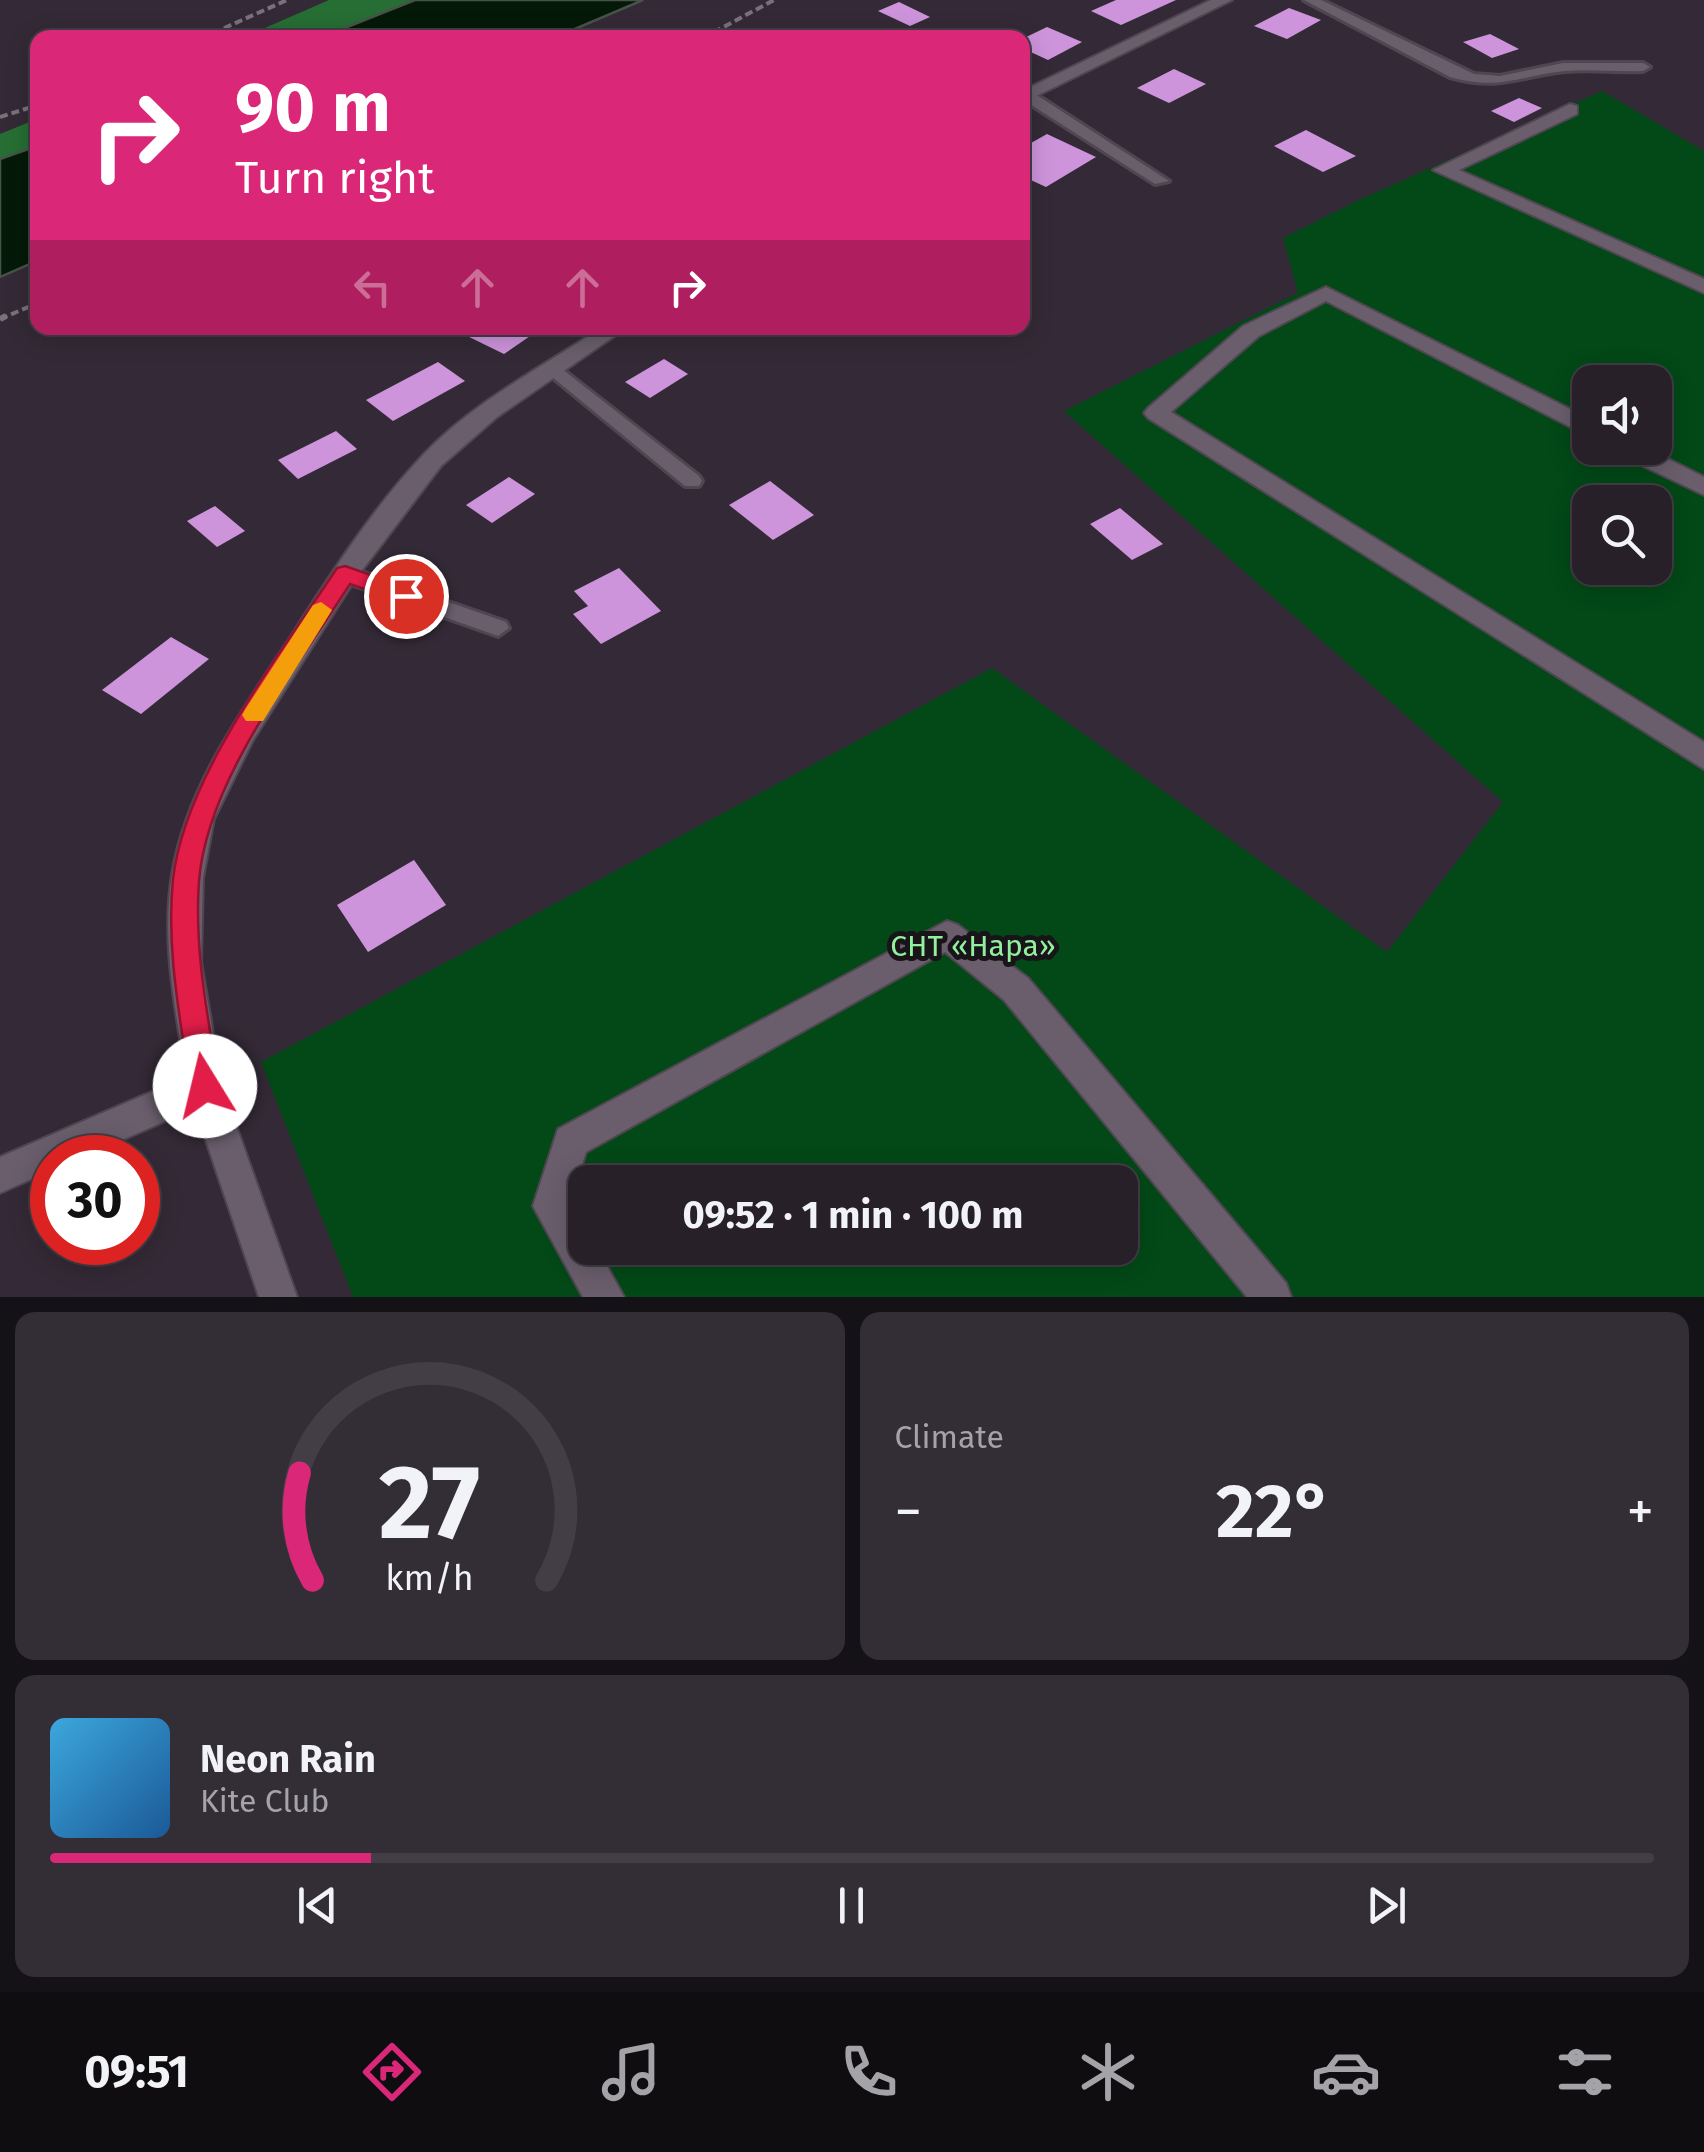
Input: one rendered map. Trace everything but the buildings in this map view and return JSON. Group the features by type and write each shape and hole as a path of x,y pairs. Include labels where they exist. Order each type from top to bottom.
{"street":[{"path":"1030,95 1224,0"},
{"path":"1570,110 1443,170 1498,198 1704,287"},
{"path":"1572,420 1326,293 1251,331 1156,412 1704,758"},
{"path":"278,1297 205,1086 185,962 186,878 199,819 242,734 345,574 432,460 489,412 604,335"},
{"path":"1660,465 1704,487"},
{"path":"604,1297 551,1206 571,1140 946,936 1016,989 1272,1297"},
{"path":"0,1175 205,1086"}],"lane":[{"path":"1311,0 1455,74 1480,82 1513,81 1534,72 1566,67 1643,67"},
{"path":"1030,100 1161,181"},
{"path":"554,368 692,481"},
{"path":"345,574 498,628"}],"path":[{"path":"220,30 287,0"},
{"path":"718,30 774,0"},
{"path":"0,117 30,108"},
{"path":"0,319 30,306"}],"green space":[{"path":"329,0 415,0 340,30 260,30"},
{"name":"СНТ «Нара»","path":"1602,91 1704,151 1704,1297 353,1297 261,1062 992,668 1387,952 1503,802 1064,411 1298,293 1283,238"},
{"path":"30,122 30,148 0,159 0,134"}],"shaded area":[{"path":"415,0 643,0 572,30 340,30"},
{"path":"30,148 30,264 0,277 0,159"}],"slow traffic":[{"path":"254,715 321,610"}],"route":[{"path":"205,1086 185,962 186,878 199,819 242,734 345,574 406,596"}]}
